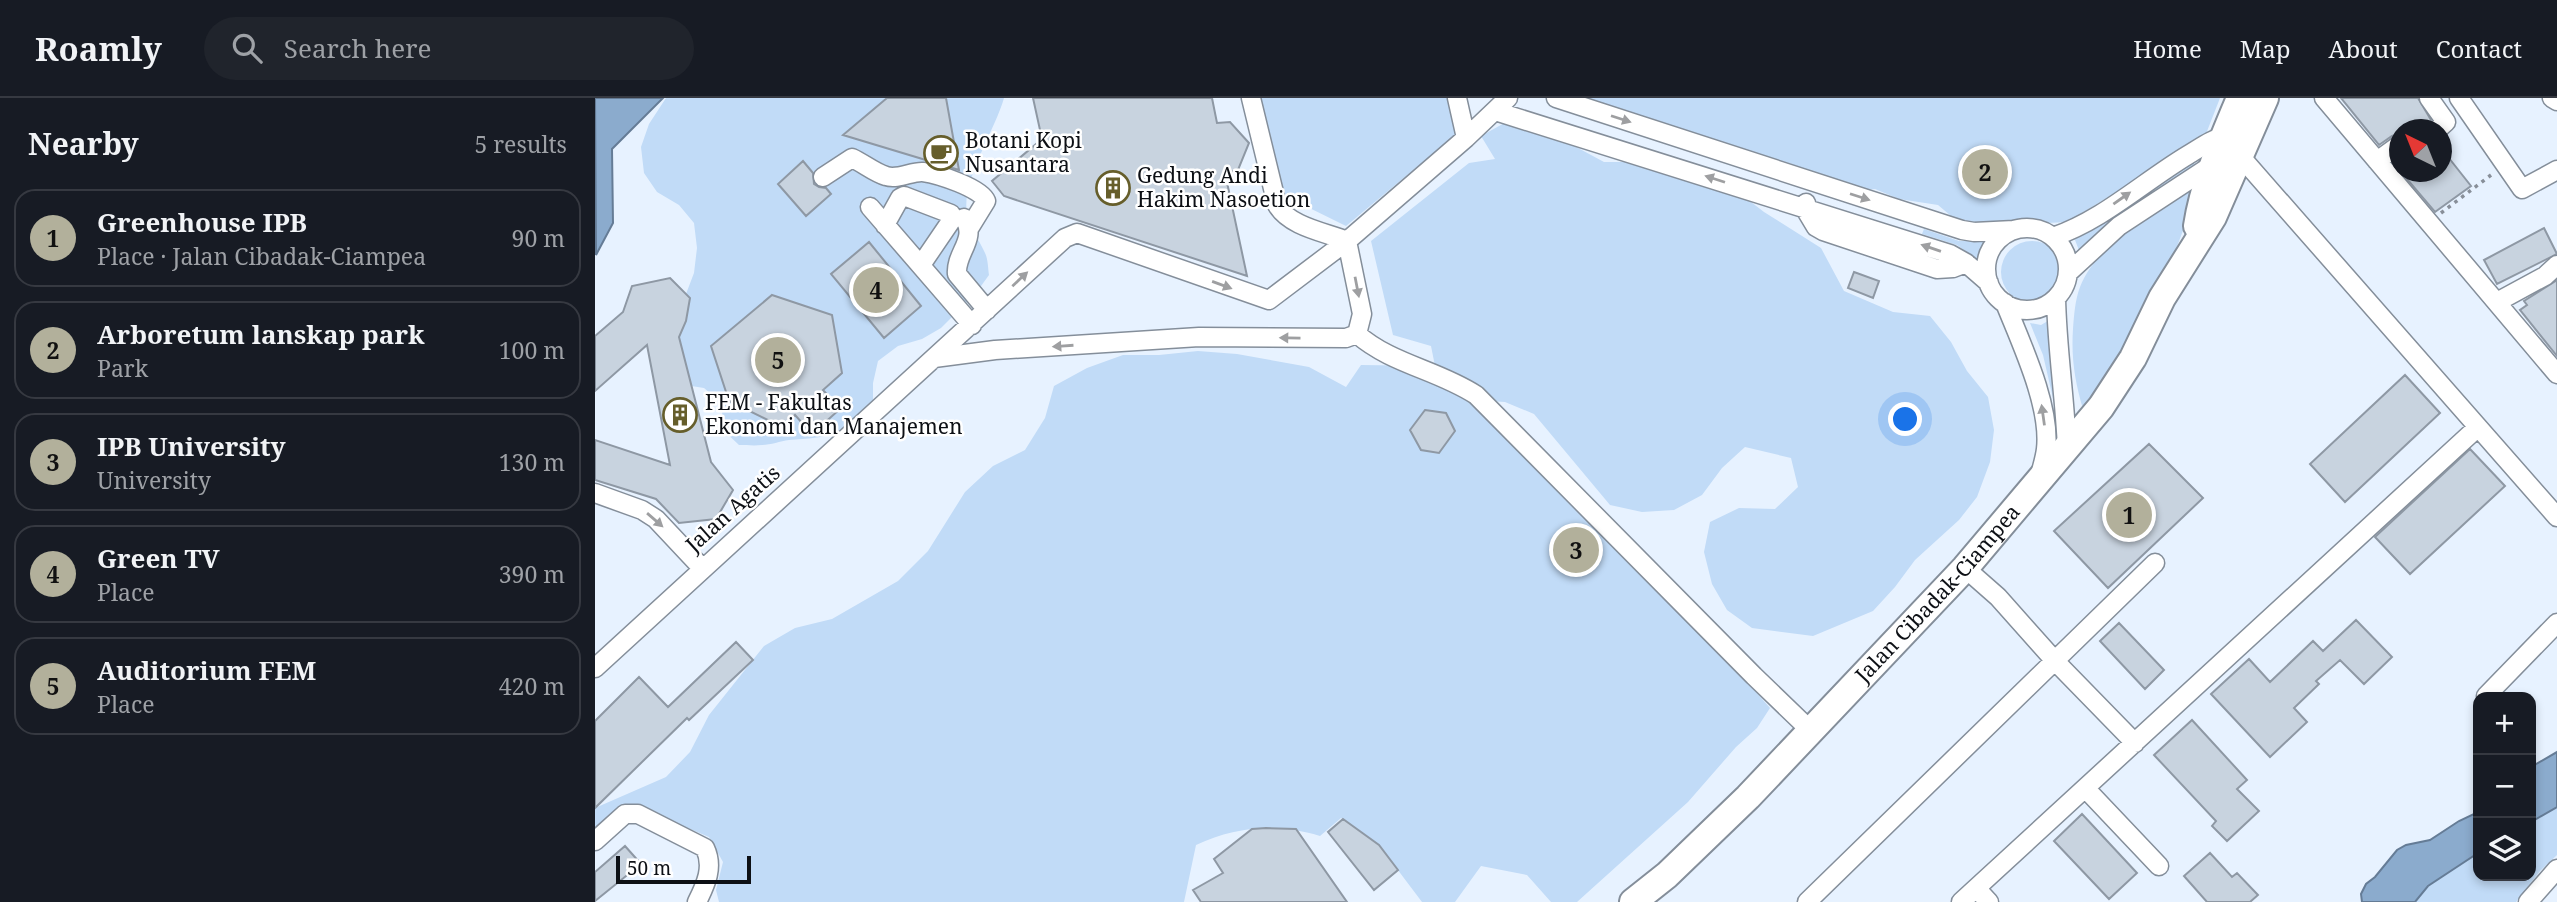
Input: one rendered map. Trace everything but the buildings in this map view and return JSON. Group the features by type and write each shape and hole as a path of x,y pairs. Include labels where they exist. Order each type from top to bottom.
{"highway":[{"path":"2232,154 2241,98"},
{"path":"2232,154 2266,98"},
{"name":"Jalan Cibadak-Ciampea","path":"1633,902 1667,875 1738,807 1965,568 2101,407 2133,358 2162,298 2213,217 2232,154"}],"street":[{"path":"1251,98 1280,212 1292,220 1347,241"},
{"path":"1457,98 1466,138"},
{"path":"1347,241 1508,98"},
{"path":"1556,98 1962,230 1974,232 2028,228 2041,230 2053,237 2062,247 2068,273 2064,287 2056,298 2045,306 2031,310 2018,309 2005,303 1995,294 1989,283 1986,270 1993,246 2002,236 2014,230"},
{"path":"2324,98 2557,374"},
{"path":"2429,98 2445,119"},
{"path":"2459,98 2522,188 2557,170"},
{"path":"2551,98 2557,101"},
{"path":"1495,111 1950,254 1966,263 1989,283"},
{"path":"2377,161 2389,152"},
{"path":"2053,237 2086,224 2165,169 2232,154"},
{"path":"2068,273 2119,226 2232,154"},
{"path":"2232,154 2557,517"},
{"path":"823,177 852,158 886,177 922,172 974,189 984,195 986,201 970,227 969,237 956,266 957,274 987,310"},
{"path":"1804,207 1812,181"},
{"path":"885,225 900,198 904,196 965,218 970,227"},
{"path":"870,207 972,325"},
{"path":"921,265 953,218 951,214"},
{"name":"Jalan Agatis","path":"595,668 1065,238 1077,233 1269,300 1347,241"},
{"path":"1347,241 1362,314 1357,334"},
{"path":"2497,302 2545,276 2557,265"},
{"path":"2056,298 2057,346 2064,394 2067,449"},
{"path":"2005,303 2034,375 2042,408 2046,447 2038,482"},
{"path":"934,358 995,350 1199,337 1334,339 1357,334"},
{"path":"1357,334 1374,348 1456,382 1476,395 1753,676 1810,730"},
{"path":"1961,902 1983,895 2085,789 2478,427"},
{"path":"595,493 642,510 656,519 702,568"},
{"path":"1807,902 2155,564"},
{"path":"1965,568 1998,597 2055,661 2135,743"},
{"path":"2490,692 2557,623"},
{"path":"2085,789 2159,866"},
{"path":"595,841 625,814 638,814 705,848 710,859 709,874 697,902"},
{"path":"2528,902 2557,869"}],"path":[{"path":"2429,223 2506,163"}],"shaded area":[{"path":"595,98 663,98 612,149 613,223 596,255"},
{"path":"666,98 1004,98 974,171 966,200 968,218 986,255 989,275 976,293 941,328 922,339 898,346 878,361 873,383 873,405 854,424 826,436 765,445 739,445 721,428 723,404 704,388 679,384 678,315 694,273 697,248 694,223 679,205 657,192 644,173 641,147 649,124"},
{"path":"1260,98 1449,98 1459,132 1346,226 1277,192"},
{"path":"1561,98 2220,98 2204,139 2067,222 1983,226 1957,221 1938,205 1899,199 1875,189 1859,191 1805,176 1792,164 1757,157 1752,152"},
{"path":"1508,121 1565,141 1604,162 1641,162 1701,186 1738,192 1821,248 1844,291 1893,312 1930,316 1988,397 1994,430 1990,462 1977,497 1959,520 1915,560 1873,611 1813,636 1752,628 1727,610 1712,584 1704,552 1710,522 1739,508 1775,509 1798,487 1791,458 1745,447 1722,468 1702,495 1674,510 1642,512 1610,505 1534,414 1505,402 1488,401 1691,618 1770,708 1757,728 1736,747 1688,802 1577,902 1551,902 1527,875 1481,866 1455,902 1422,902 1379,845 1341,818 1320,836 1288,829 1257,828 1227,834 1196,845 1184,902 719,902 716,890 723,862 709,837 631,804 595,827 595,808 666,777 690,752 709,715 764,646 795,628 832,619 898,581 928,551 965,492 993,466 1025,450 1045,418 1054,386 1087,368 1123,355 1198,351 1237,354 1309,367 1346,387 1361,365 1435,366 1431,346 1393,335 1371,241 1469,163 1495,159 1481,136"},
{"path":"2194,161 2195,167 2080,253 2075,240 2070,236"},
{"path":"2194,191 2194,201 2163,284 2105,381 2083,409 2073,350 2074,313 2080,287 2098,258 2125,233 2184,194"},
{"path":"1924,229 1959,241 1988,241 1978,260 1957,245 1922,234"},
{"path":"2026,241 2038,241 2054,250 2061,260 2061,284 2054,294 2038,303 2026,303 2015,298 2006,289 2001,278 2001,266 2006,255 2015,246"},
{"path":"2053,318 2058,420 2043,355 2030,323 2041,325"},
{"path":"2557,752 2557,807 2536,819 2536,818 2536,764"},
{"path":"2557,807 2557,855 2536,876 2536,819"},
{"path":"2473,814 2473,856 2428,886 2415,902 2362,902 2361,894 2366,884 2397,850 2406,845 2430,840"},
{"path":"2473,856 2473,881 2532,881 2516,902 2415,902 2428,886"}],"place":[{"name":"Botani Kopi Nusantara","path":"941,153"},
{"name":"Arboretum lanskap park","path":"1985,172"},
{"name":"Gedung Andi Hakim Nasoetion","path":"1113,188"},
{"name":"Green TV","path":"876,290"},
{"name":"Auditorium FEM","path":"778,360"},
{"name":"FEM - Fakultas Ekonomi dan Manajemen","path":"680,415"},
{"name":"Greenhouse IPB","path":"2129,515"},
{"name":"IPB University","path":"1576,550"}]}
